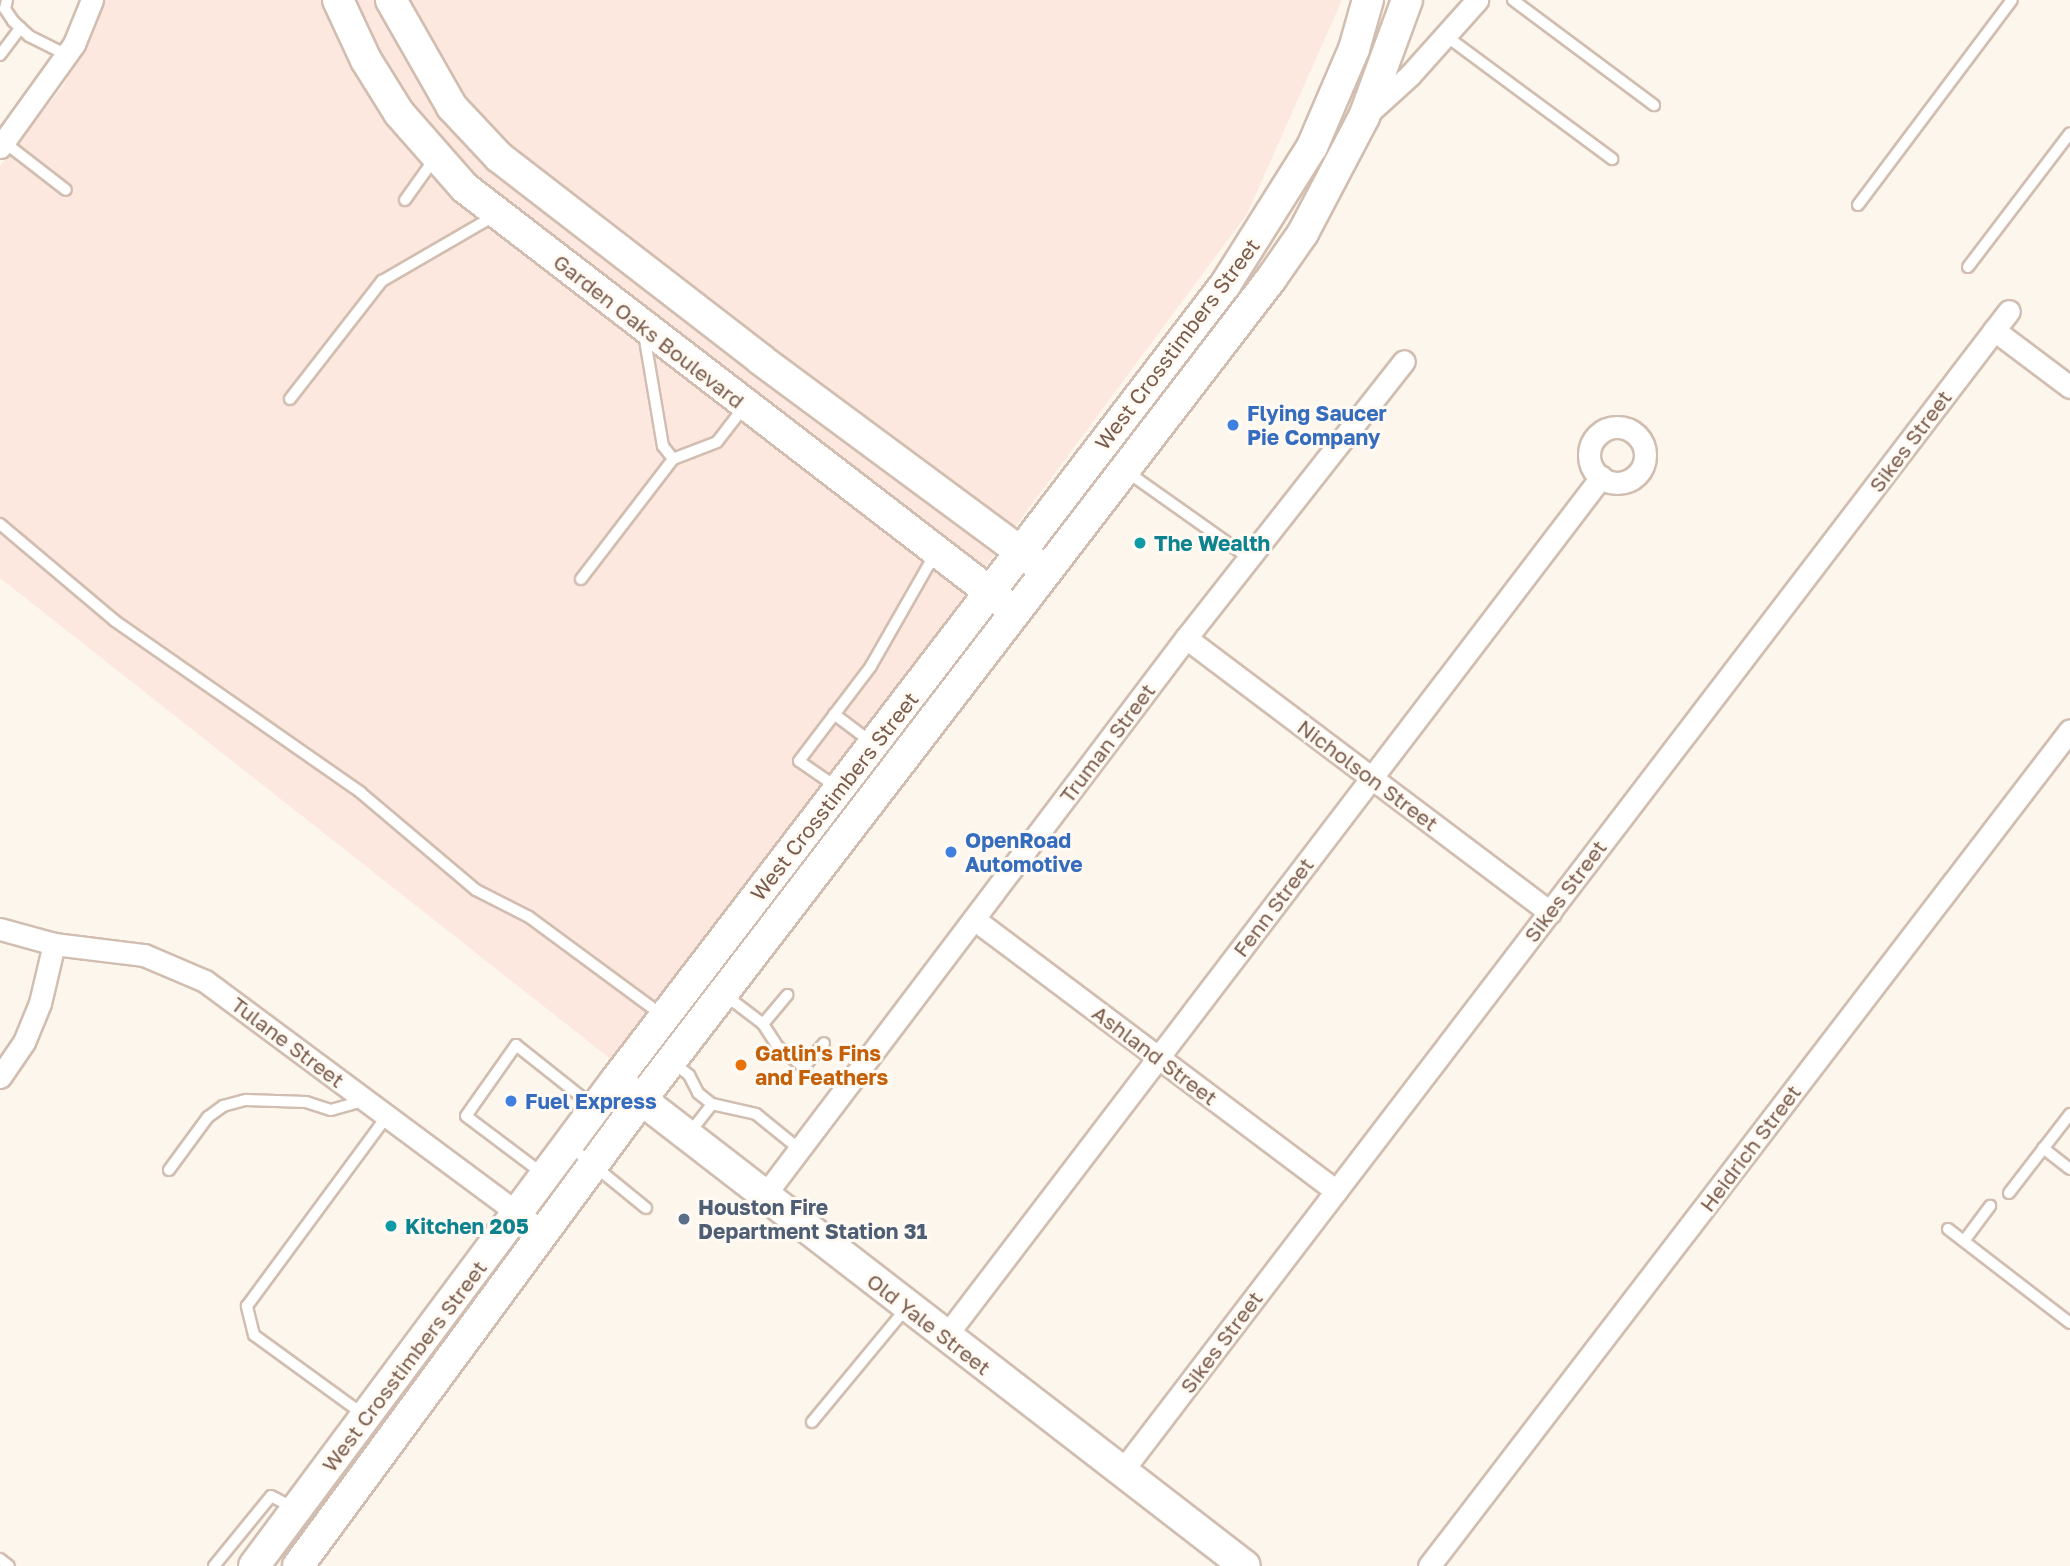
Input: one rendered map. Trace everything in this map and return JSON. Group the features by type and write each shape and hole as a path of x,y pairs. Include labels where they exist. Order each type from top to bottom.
{"main road":[{"name":"Garden Oaks Boulevard","path":"338,0 366,60 398,113 435,158 497,215 1016,611"},
{"name":"Garden Oaks Boulevard","path":"391,0 452,107 499,157 760,359 1047,571"},
{"name":"West Crosstimbers Street","path":"254,1566 616,1080 1225,285 1278,206 1333,102 1368,0"},
{"name":"West Crosstimbers Street","path":"298,1566 542,1231 1129,465 1303,233 1364,117 1407,0"},
{"path":"497,215 549,197"},
{"path":"1278,206 1303,233"},
{"path":"745,405 760,359"},
{"path":"1106,439 1129,465"},
{"path":"817,817 843,836"},
{"name":"Old Yale Street","path":"616,1080 945,1337 1122,1471 1235,1563"},
{"path":"367,1416 393,1438"}],"street":[{"path":"4,137 67,55 92,0"},
{"path":"1364,117 1446,36 1477,0"},
{"name":"Sikes Street","path":"1122,1471 2009,311"},
{"path":"1994,330 2070,387"},
{"name":"Truman Street","path":"764,1196 1186,638 1404,361"},
{"name":"Fenn Street","path":"945,1337 1601,477"},
{"name":"Nicholson Street","path":"1186,638 1550,912"},
{"name":"Heidrich Street","path":"1429,1566 2070,730"},
{"name":"Ashland Street","path":"974,919 1336,1191"},
{"name":"Tulane Street","path":"0,929 54,944 144,955 205,981 542,1231"},
{"path":"0,1077 24,1042 40,1003 54,944"}],"lane":[{"path":"7,0 5,9 20,28 67,55"},
{"path":"1513,0 1654,105"},
{"path":"1858,205 2012,0"},
{"path":"0,55 20,28"},
{"path":"1446,36 1612,159"},
{"path":"1968,267 2070,133"},
{"path":"4,137 66,190"},
{"path":"405,200 435,158"},
{"path":"290,399 382,281 497,215"},
{"path":"643,328 663,446 673,459"},
{"path":"582,579 673,459 717,442 745,405"},
{"path":"1129,465 1249,558"},
{"path":"0,524 115,621 360,792 476,890 528,917 664,1017"},
{"path":"839,789 799,761 871,666 937,552"},
{"path":"834,714 874,744"},
{"path":"723,993 764,1024 778,1048 804,1067 824,1043"},
{"path":"764,1024 786,995"},
{"path":"545,1176 466,1116 516,1045 595,1108"},
{"path":"671,1061 689,1075 698,1093 712,1104 756,1114 799,1149"},
{"path":"169,1170 208,1117 223,1106 246,1100 306,1102 331,1110 366,1100"},
{"path":"687,1136 712,1104"},
{"path":"2009,1193 2070,1114"},
{"path":"367,1416 254,1335 247,1306 387,1116"},
{"path":"568,1144 646,1208"},
{"path":"2043,1149 2070,1169"},
{"path":"1964,1241 1990,1206"},
{"path":"1948,1229 2070,1322"},
{"path":"812,1422 907,1307"},
{"path":"214,1566 271,1496 297,1509"},
{"path":"0,1559 9,1566"}],"shaded area":[{"path":"102,0 1342,0 1247,214 617,1064 0,578 0,166 64,85"}],"place":[{"name":"Flying Saucer Pie Company","path":"1233,425"},
{"name":"The Wealth","path":"1140,543"},
{"name":"OpenRoad Automotive","path":"951,852"},
{"name":"Gatlin's Fins and Feathers","path":"741,1065"},
{"name":"Fuel Express","path":"511,1101"},
{"name":"Houston Fire Department Station 31","path":"684,1219"},
{"name":"Kitchen 205","path":"391,1226"}]}
